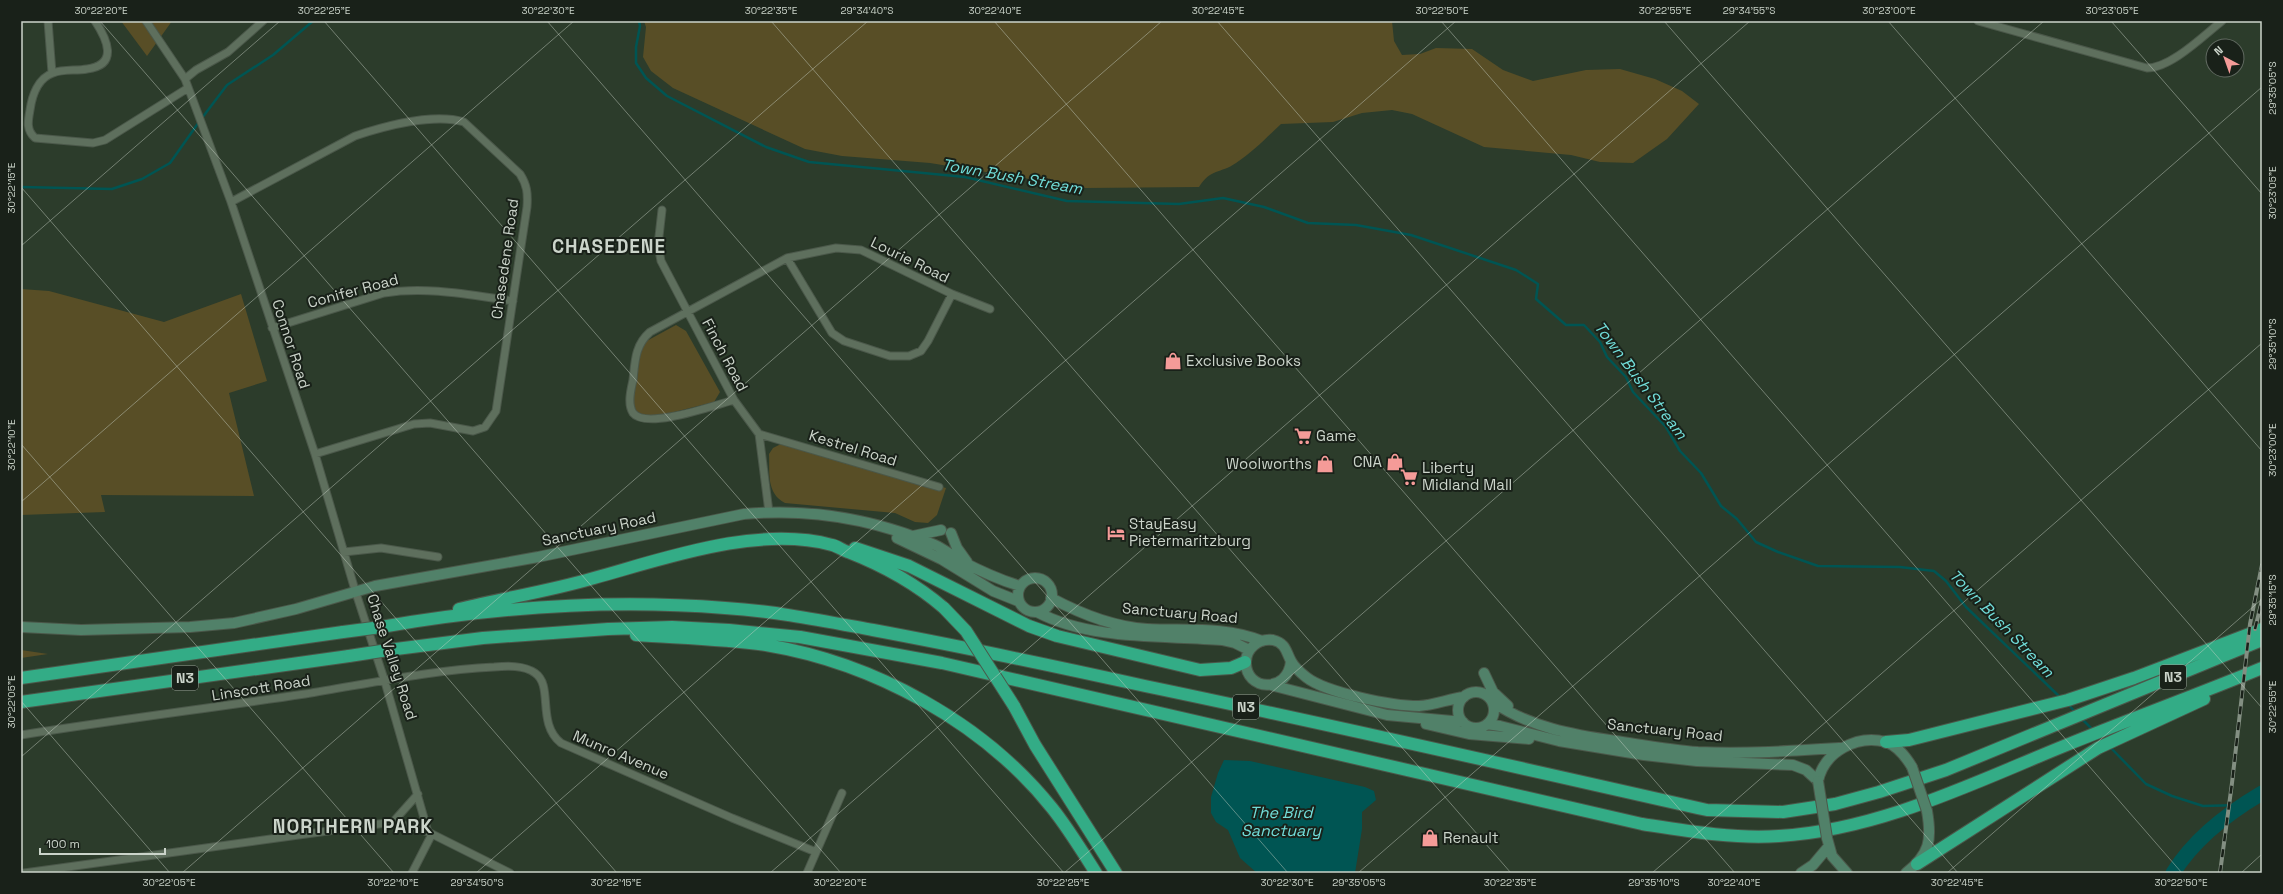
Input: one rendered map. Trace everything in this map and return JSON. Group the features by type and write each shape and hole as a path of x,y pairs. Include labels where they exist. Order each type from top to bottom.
{"highway":[{"path":"403,623 585,581 717,545 743,541 782,540 832,545 862,550 909,566 1029,626 1064,637 1200,670 1222,670 1247,656"},
{"path":"832,545 894,572 916,585 944,608 970,637 1014,706 1035,745 1116,873"},
{"name":"N3","path":"21,678 403,623 542,606 574,604 627,604 727,608 788,615 943,643 1220,702 1707,810 1783,812 1835,804 1946,770 2078,714 2262,640"},
{"name":"N3","path":"21,702 483,638 608,629 672,627 729,630 800,637 942,663 1642,824 1704,833 1778,836 1838,828 1888,815 1954,791 2102,730 2261,669"},
{"path":"608,629 634,635 766,646 857,671 922,699 969,730 1009,762 1051,807 1096,873"},
{"path":"1886,742 1908,740 2062,701 2134,678 2262,629"},
{"path":"1917,864 2098,748 2216,693 2261,669"}],"street":[{"path":"48,21 52,73"},
{"path":"94,21 107,43 108,51 106,59 98,66 88,69 52,73 43,80 34,92 28,122 32,136 41,140 93,143 105,140 188,88"},
{"name":"Connor Road","path":"146,21 185,80 231,202 314,454 355,590"},
{"path":"185,80 196,70 228,52 263,21"},
{"path":"1978,21 2147,68 2154,68 2167,63 2222,21"},
{"name":"Chasedene Road","path":"231,202 363,133 377,128 440,118 464,122 520,174 528,191 496,411 485,427 473,431 430,423 414,424 314,454"},
{"name":"Finch Road","path":"662,210 659,254 664,269 734,400 759,434 769,512"},
{"name":"Lourie Road","path":"734,400 650,420 642,419 633,412 630,403 639,344 650,332 787,258 836,248 861,250 952,294 990,309"},
{"path":"787,258 832,333 844,341 890,356 909,356 921,350 928,341 952,294"},
{"name":"Conifer Road","path":"272,328 384,293 403,290 452,292 513,301"},
{"name":"Kestrel Road","path":"759,434 939,487"},
{"name":"Sanctuary Road","path":"355,590 538,557 744,514 769,512 826,514 885,526 935,545 996,578 1020,586"},
{"name":"Sanctuary Road","path":"850,519 941,559 993,591 1018,601"},
{"path":"911,537 946,531 969,564"},
{"path":"344,552 381,548 438,557"},
{"path":"1031,578 1041,579 1050,587 1051,598 1046,607 1037,612 1026,610 1018,601 1017,595 1020,586 1031,578"},
{"name":"Chase Valley Road","path":"21,627 82,630 218,626 296,609 355,590 385,682 430,833"},
{"name":"Sanctuary Road","path":"1051,598 1100,620 1121,625 1147,629 1237,632 1262,640"},
{"name":"Sanctuary Road","path":"1037,612 1061,622 1102,632 1222,640 1235,643 1247,656"},
{"path":"1271,685 1283,679 1290,668 1291,661 1288,652 1279,642 1262,640 1247,656 1247,671 1253,679 1261,684 1271,685 1341,704 1398,716 1469,734 1559,741"},
{"path":"1291,661 1313,682 1338,691 1392,704 1419,706 1464,697 1476,692 1486,695 1493,702 1493,716 1487,724 1477,728 1463,722 1398,716"},
{"name":"Munro Avenue","path":"385,682 493,667 515,666 529,670 536,673 542,682 548,727 561,743 732,818 816,852"},
{"path":"1484,673 1499,699 1535,724"},
{"name":"Linscott Road","path":"21,735 385,682"},
{"path":"1463,722 1458,709 1464,697"},
{"name":"Sanctuary Road","path":"1493,702 1505,711 1535,724 1578,735 1696,752 1774,752 1841,748 1862,742 1886,742"},
{"name":"Sanctuary Road","path":"1487,724 1559,741 1697,761 1793,765 1806,770 1818,781"},
{"path":"1886,742 1903,754 1912,768 1927,811 1930,832 1929,843 1917,864 1906,873"},
{"path":"1841,748 1828,759 1818,781 1828,842 1838,865 1847,873"},
{"path":"807,873 842,793"},
{"path":"392,822 418,794"},
{"path":"24,873 68,870 392,822 430,833 510,873"},
{"path":"412,873 430,833"},
{"path":"1801,873 1813,865 1828,842"}],"shaded area":[{"path":"121,21 172,21 147,56"},
{"path":"644,21 1392,21 1394,41 1402,55 1420,54 1436,48 1472,49 1503,70 1533,81 1586,70 1620,69 1655,79 1682,91 1699,104 1667,139 1633,163 1600,162 1571,155 1484,147 1412,114 1392,110 1362,113 1333,122 1281,124 1248,154 1236,163 1212,174 1203,181 1199,187 1085,188 930,163 842,156 805,149 673,88 651,71 643,57 646,27"},
{"path":"21,289 49,291 164,322 241,294 267,381 229,393 254,496 101,495 105,512 21,515"},
{"path":"676,325 686,331 720,392 714,402 658,416 636,415 631,403 639,353 643,343"},
{"path":"781,444 946,488 937,515 928,523 915,522 895,513 785,503 775,494 769,475 769,454 773,448"},
{"path":"21,650 48,654 21,658"}],"water":[{"name":"The Bird Sanctuary","path":"1224,760 1250,761 1365,787 1374,791 1376,800 1362,812 1362,829 1355,873 1257,873 1240,858 1228,830 1216,822 1211,813 1211,797 1218,773"}],"waterway":[{"name":"Town Bush Stream","path":"202,118 227,85 273,55 313,21"},
{"name":"Town Bush Stream","path":"639,21 640,26 636,47 636,63 646,78 667,96 766,147 809,162 965,177 1067,201 1179,204 1223,198 1264,207 1308,223 1356,225 1411,235 1516,270 1538,284 1536,299 1566,325 1584,325 1600,342 1607,357 1626,377 1633,392 1666,427 1680,451 1701,473 1721,506 1737,519 1756,542 1778,552 1818,566 1900,567 1934,571 1946,581 1966,607 2061,698"},
{"name":"Town Bush Stream","path":"21,187 112,189 142,179 170,163 199,122"},
{"name":"Town Bush Stream","path":"2068,704 2075,712"},
{"name":"Town Bush Stream","path":"2082,719 2094,731"},
{"name":"Town Bush Stream","path":"2110,747 2146,784 2172,796 2203,806 2242,805"},
{"path":"2173,873 2181,861 2201,838 2224,818 2262,793"}],"railway":[{"path":"2220,873 2250,624 2262,565"},
{"path":"2255,629 2262,600"}],"place":[{"name":"Exclusive Books","path":"1173,361"},
{"name":"Game","path":"1303,436"},
{"name":"CNA","path":"1395,462"},
{"name":"Woolworths","path":"1325,464"},
{"name":"Liberty Midland Mall","path":"1409,477"},
{"name":"StayEasy Pietermaritzburg","path":"1116,533"},
{"name":"Renault","path":"1430,838"}],"district":[{"name":"CHASEDENE","path":"609,246"},
{"name":"NORTHERN PARK","path":"353,826"}]}
